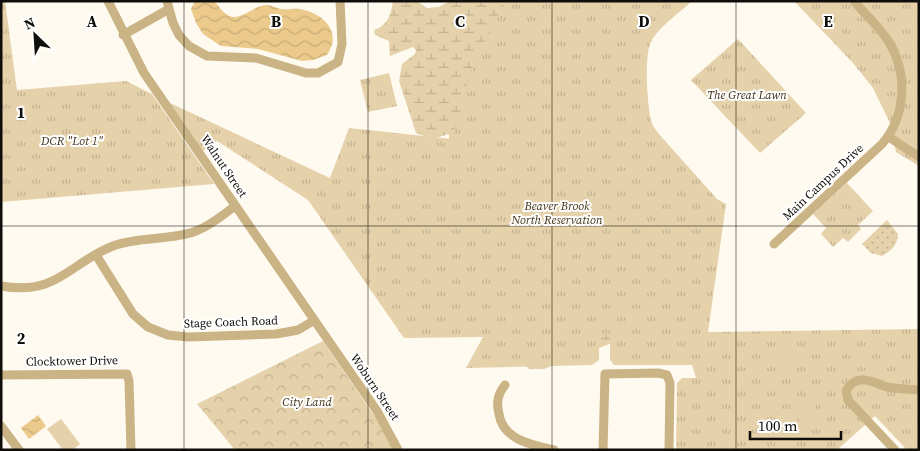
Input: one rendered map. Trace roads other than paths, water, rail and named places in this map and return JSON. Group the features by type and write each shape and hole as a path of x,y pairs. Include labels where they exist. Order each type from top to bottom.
{"street":[{"name":"Walnut Street","path":"108,1 123,35 144,73 328,341"},
{"path":"123,35 168,5 179,35 189,46 207,56 256,58 298,71 318,73 338,62 342,44 340,1"},
{"name":"Main Campus Drive","path":"774,244 851,175 888,137 900,112 901,80 899,69 887,40 854,1"},
{"path":"888,137 919,157"},
{"path":"1,286 30,288 45,285 112,246 132,240 176,236 198,231 235,206"},
{"name":"Stage Coach Road","path":"96,255 133,314 148,327 168,335 188,337 282,334 298,330 313,321"},
{"name":"Woburn Street","path":"328,341 377,411 398,450"},
{"path":"604,450 605,374 658,373 667,375 670,383 669,450"},
{"name":"Clocktower Drive","path":"1,375 127,374 129,381 131,450"},
{"path":"895,450 846,396 848,386 863,379 889,387 919,390"},
{"path":"505,385 500,392 498,408 500,420 506,430 519,440 554,450"},
{"path":"1,426 19,450"}],"water":[{"path":"195,1 214,1 225,14 231,17 238,17 257,7 266,5 281,9 308,11 323,19 332,31 331,47 327,55 313,60 302,61 258,49 221,46 203,34 196,23 191,9"},
{"path":"38,415 46,426 29,439 21,428"}],"park label":[{"name":"The Great Lawn","path":"747,95"},
{"name":"DCR \"Lot 1\"","path":"72,141"},
{"name":"Beaver Brook North Reservation","path":"557,213"},
{"name":"City Land","path":"307,402"}]}
